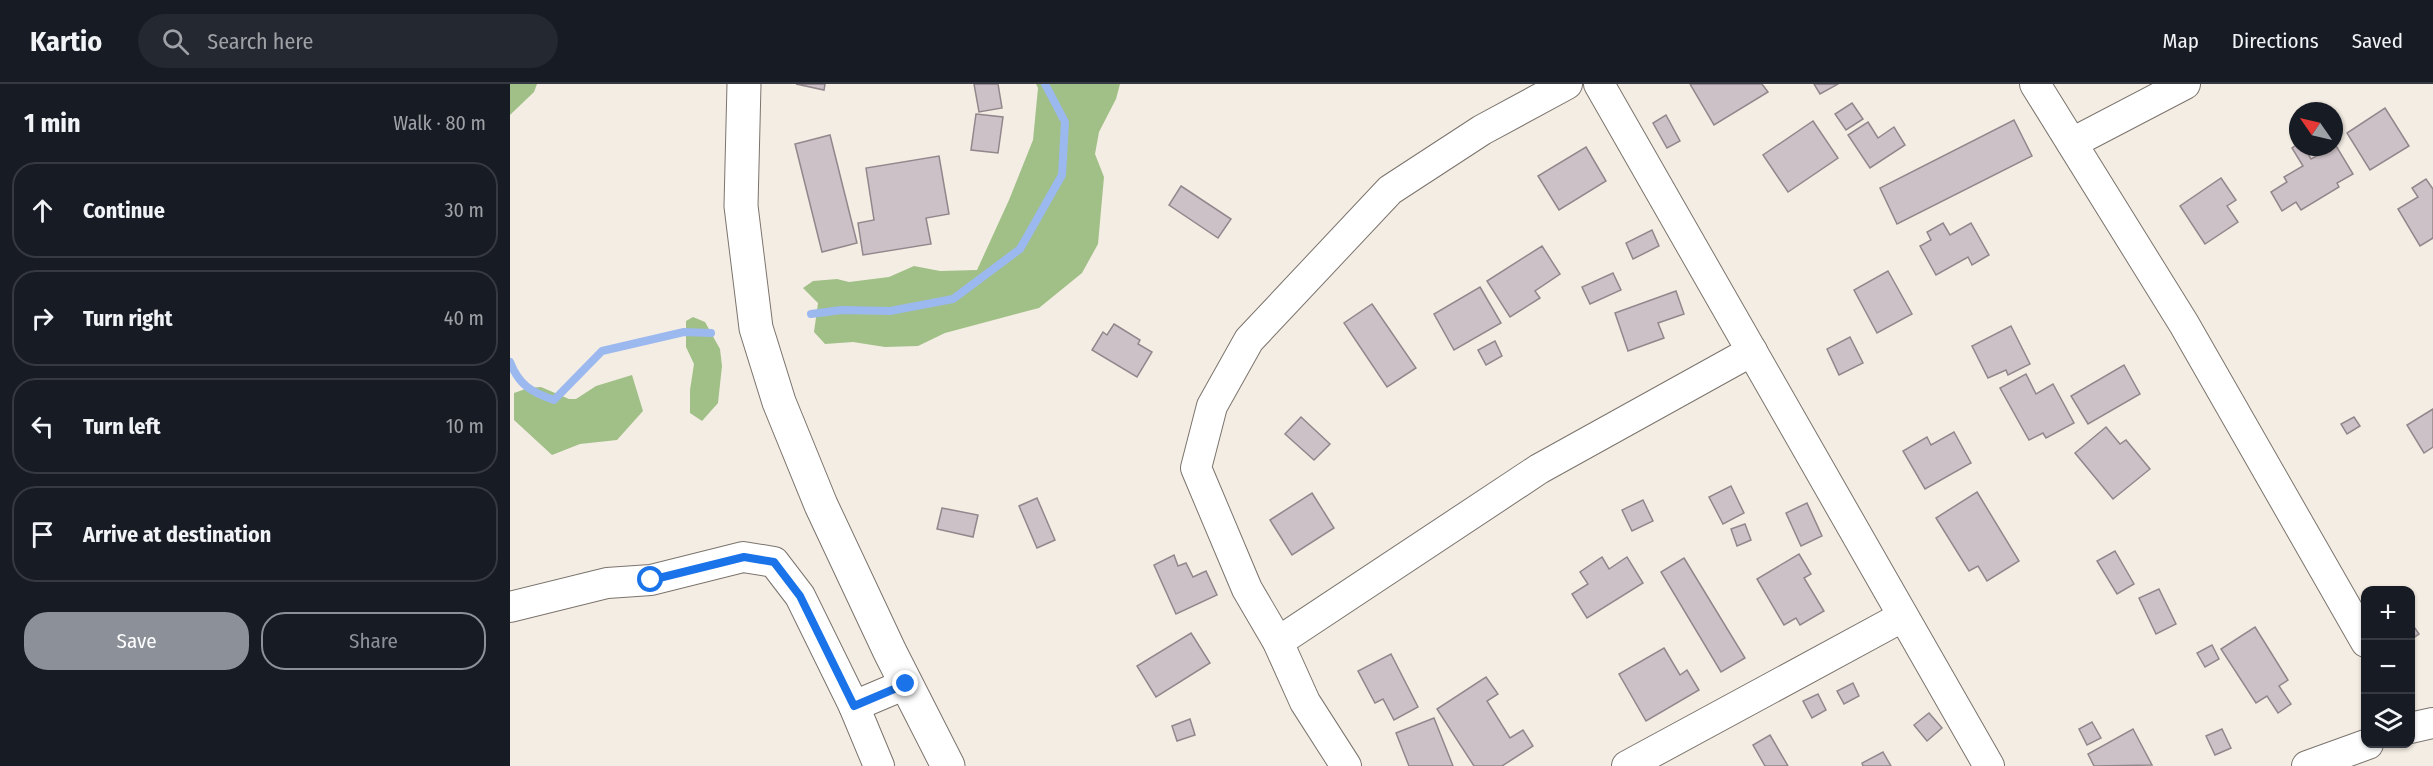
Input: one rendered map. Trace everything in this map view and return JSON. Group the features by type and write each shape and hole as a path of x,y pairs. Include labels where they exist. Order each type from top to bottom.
{"main road":[{"path":"744,84 741,206 756,328 779,402 821,505 906,684 948,766"}],"street":[{"path":"1346,766 1305,702 1278,642 1248,588 1196,468 1212,406 1249,340 1390,190 1482,130 1567,84"},
{"path":"1599,84 1989,766"},
{"path":"2035,84 2184,324 2365,640"},
{"path":"2072,143 2185,84"},
{"path":"1278,642 1539,468 1752,351"},
{"path":"510,607 607,583 651,580 744,557 774,562 800,596 854,706 879,766"},
{"path":"1627,766 1902,617"},
{"path":"854,706 906,684"},
{"path":"2307,766 2361,747"}],"green space":[{"path":"510,84 537,84 534,92 510,115"},
{"path":"1036,84 1120,84 1116,99 1099,132 1095,154 1104,177 1098,244 1082,273 1039,308 945,333 918,346 885,347 853,342 825,344 814,332 818,303 803,288 813,281 837,279 849,282 889,277 914,266 940,271 977,270 1033,140 1038,88"},
{"path":"693,317 705,322 720,349 722,366 718,403 702,421 690,413 690,390 694,364 686,347 686,321"},
{"path":"632,375 643,411 617,440 580,444 552,455 514,420 514,393 528,388 541,387 569,399 576,399 596,386"}],"building":[{"path":"796,84 825,84 824,90"},
{"path":"974,84 998,84 1002,108 979,112"},
{"path":"1690,84 1762,84 1768,92 1714,125"},
{"path":"1814,84 1838,84 1820,94"},
{"path":"1852,103 1863,119 1846,130 1835,114"},
{"path":"2385,108 2409,146 2370,170 2347,133"},
{"path":"976,114 1003,117 998,153 971,150"},
{"path":"1666,115 1680,141 1667,148 1653,123"},
{"path":"2014,120 2032,156 1897,224 1880,188"},
{"path":"1813,121 1838,158 1788,192 1763,155"},
{"path":"1868,122 1878,138 1894,127 1905,145 1870,168 1848,135"},
{"path":"830,135 857,243 822,252 795,144"},
{"path":"1586,147 1606,181 1559,210 1538,176"},
{"path":"939,156 949,214 926,218 931,244 863,255 858,223 874,220 866,168"},
{"path":"2297,156 2309,156 2311,159 2317,156 2342,156 2353,174 2337,183 2339,187 2301,210 2296,202 2282,211 2271,192 2287,182 2284,177 2303,166"},
{"path":"2221,178 2236,200 2227,206 2238,222 2205,244 2180,206"},
{"path":"2426,179 2433,189 2433,238 2420,246 2398,209 2418,197 2412,188"},
{"path":"1181,186 1231,219 1218,238 1169,205"},
{"path":"1943,223 1950,235 1971,223 1989,255 1972,265 1968,257 1936,275 1920,246 1931,240 1927,232"},
{"path":"1652,230 1659,246 1633,259 1626,243"},
{"path":"1542,246 1560,274 1535,291 1540,298 1510,317 1487,281"},
{"path":"1888,271 1912,314 1877,333 1854,290"},
{"path":"1613,273 1621,290 1590,304 1582,287"},
{"path":"1480,287 1501,323 1454,350 1434,314"},
{"path":"1676,291 1684,314 1658,323 1664,338 1628,351 1615,313"},
{"path":"1372,304 1416,368 1387,387 1344,323"},
{"path":"1114,324 1140,340 1138,344 1152,352 1137,377 1092,350 1103,332 1107,335"},
{"path":"2011,326 2030,364 2008,375 2006,370 1988,378 1972,346"},
{"path":"1850,337 1863,363 1839,375 1827,349"},
{"path":"1495,341 1502,356 1486,365 1478,350"},
{"path":"2124,365 2140,394 2088,424 2071,396"},
{"path":"2026,374 2036,394 2053,384 2074,423 2046,438 2043,433 2029,440 2000,388"},
{"path":"2433,409 2433,447 2424,453 2407,425"},
{"path":"1301,417 1330,444 1314,460 1285,434"},
{"path":"2354,417 2360,426 2347,434 2341,424"},
{"path":"2106,427 2120,444 2126,440 2150,469 2113,499 2075,453"},
{"path":"1954,432 1971,463 1925,489 1903,451 1927,437 1931,445"},
{"path":"1731,486 1744,513 1723,524 1709,497"},
{"path":"1977,492 2019,561 1987,581 1978,566 1969,571 1936,518"},
{"path":"1312,493 1334,528 1292,555 1270,520"},
{"path":"1037,498 1055,540 1037,548 1019,506"},
{"path":"1643,500 1653,521 1632,531 1622,510"},
{"path":"1807,503 1822,536 1801,546 1786,513"},
{"path":"942,508 978,515 973,537 937,529"},
{"path":"1745,524 1751,540 1737,546 1731,529"},
{"path":"2115,551 2134,584 2117,594 2097,561"},
{"path":"1799,554 1811,574 1804,578 1824,611 1800,625 1796,618 1784,625 1757,579"},
{"path":"1174,555 1178,566 1186,563 1193,577 1206,571 1217,595 1176,614 1154,565"},
{"path":"1602,557 1609,569 1627,557 1643,583 1587,618 1572,594 1588,584 1580,572"},
{"path":"1684,558 1745,658 1721,672 1661,572"},
{"path":"2159,589 2176,624 2156,634 2139,598"},
{"path":"2255,627 2288,680 2279,686 2291,704 2278,713 2267,696 2256,703 2221,649"},
{"path":"1191,633 1210,663 1156,697 1137,666"},
{"path":"2212,645 2219,659 2205,667 2197,653"},
{"path":"1664,648 1680,675 1687,670 1699,690 1646,721 1619,674"},
{"path":"1391,654 1418,707 1394,720 1383,699 1375,703 1358,671"},
{"path":"1486,677 1498,694 1487,701 1510,738 1523,730 1533,746 1502,766 1474,766 1437,709"},
{"path":"1853,683 1859,696 1844,704 1837,691"},
{"path":"1818,694 1826,710 1812,718 1803,701"},
{"path":"1929,713 1942,728 1927,741 1914,725"},
{"path":"1434,718 1453,766 1409,766 1396,733"},
{"path":"1190,719 1195,735 1177,741 1172,726"},
{"path":"2092,722 2101,738 2087,745 2079,729"},
{"path":"2133,729 2152,765 2094,766 2088,754"},
{"path":"2222,729 2231,748 2215,755 2206,736"},
{"path":"1770,735 1788,766 1765,766 1753,745"},
{"path":"1883,752 1891,766 1863,766 1862,763"}],"waterway":[{"path":"811,314 842,310 890,311 953,299 1020,249 1062,175 1065,122 1045,84"},
{"path":"510,362 517,377 527,387 554,400 602,351 684,332 711,333"}],"route":[{"path":"651,580 744,557 774,562 800,596 854,706 906,684"}]}
